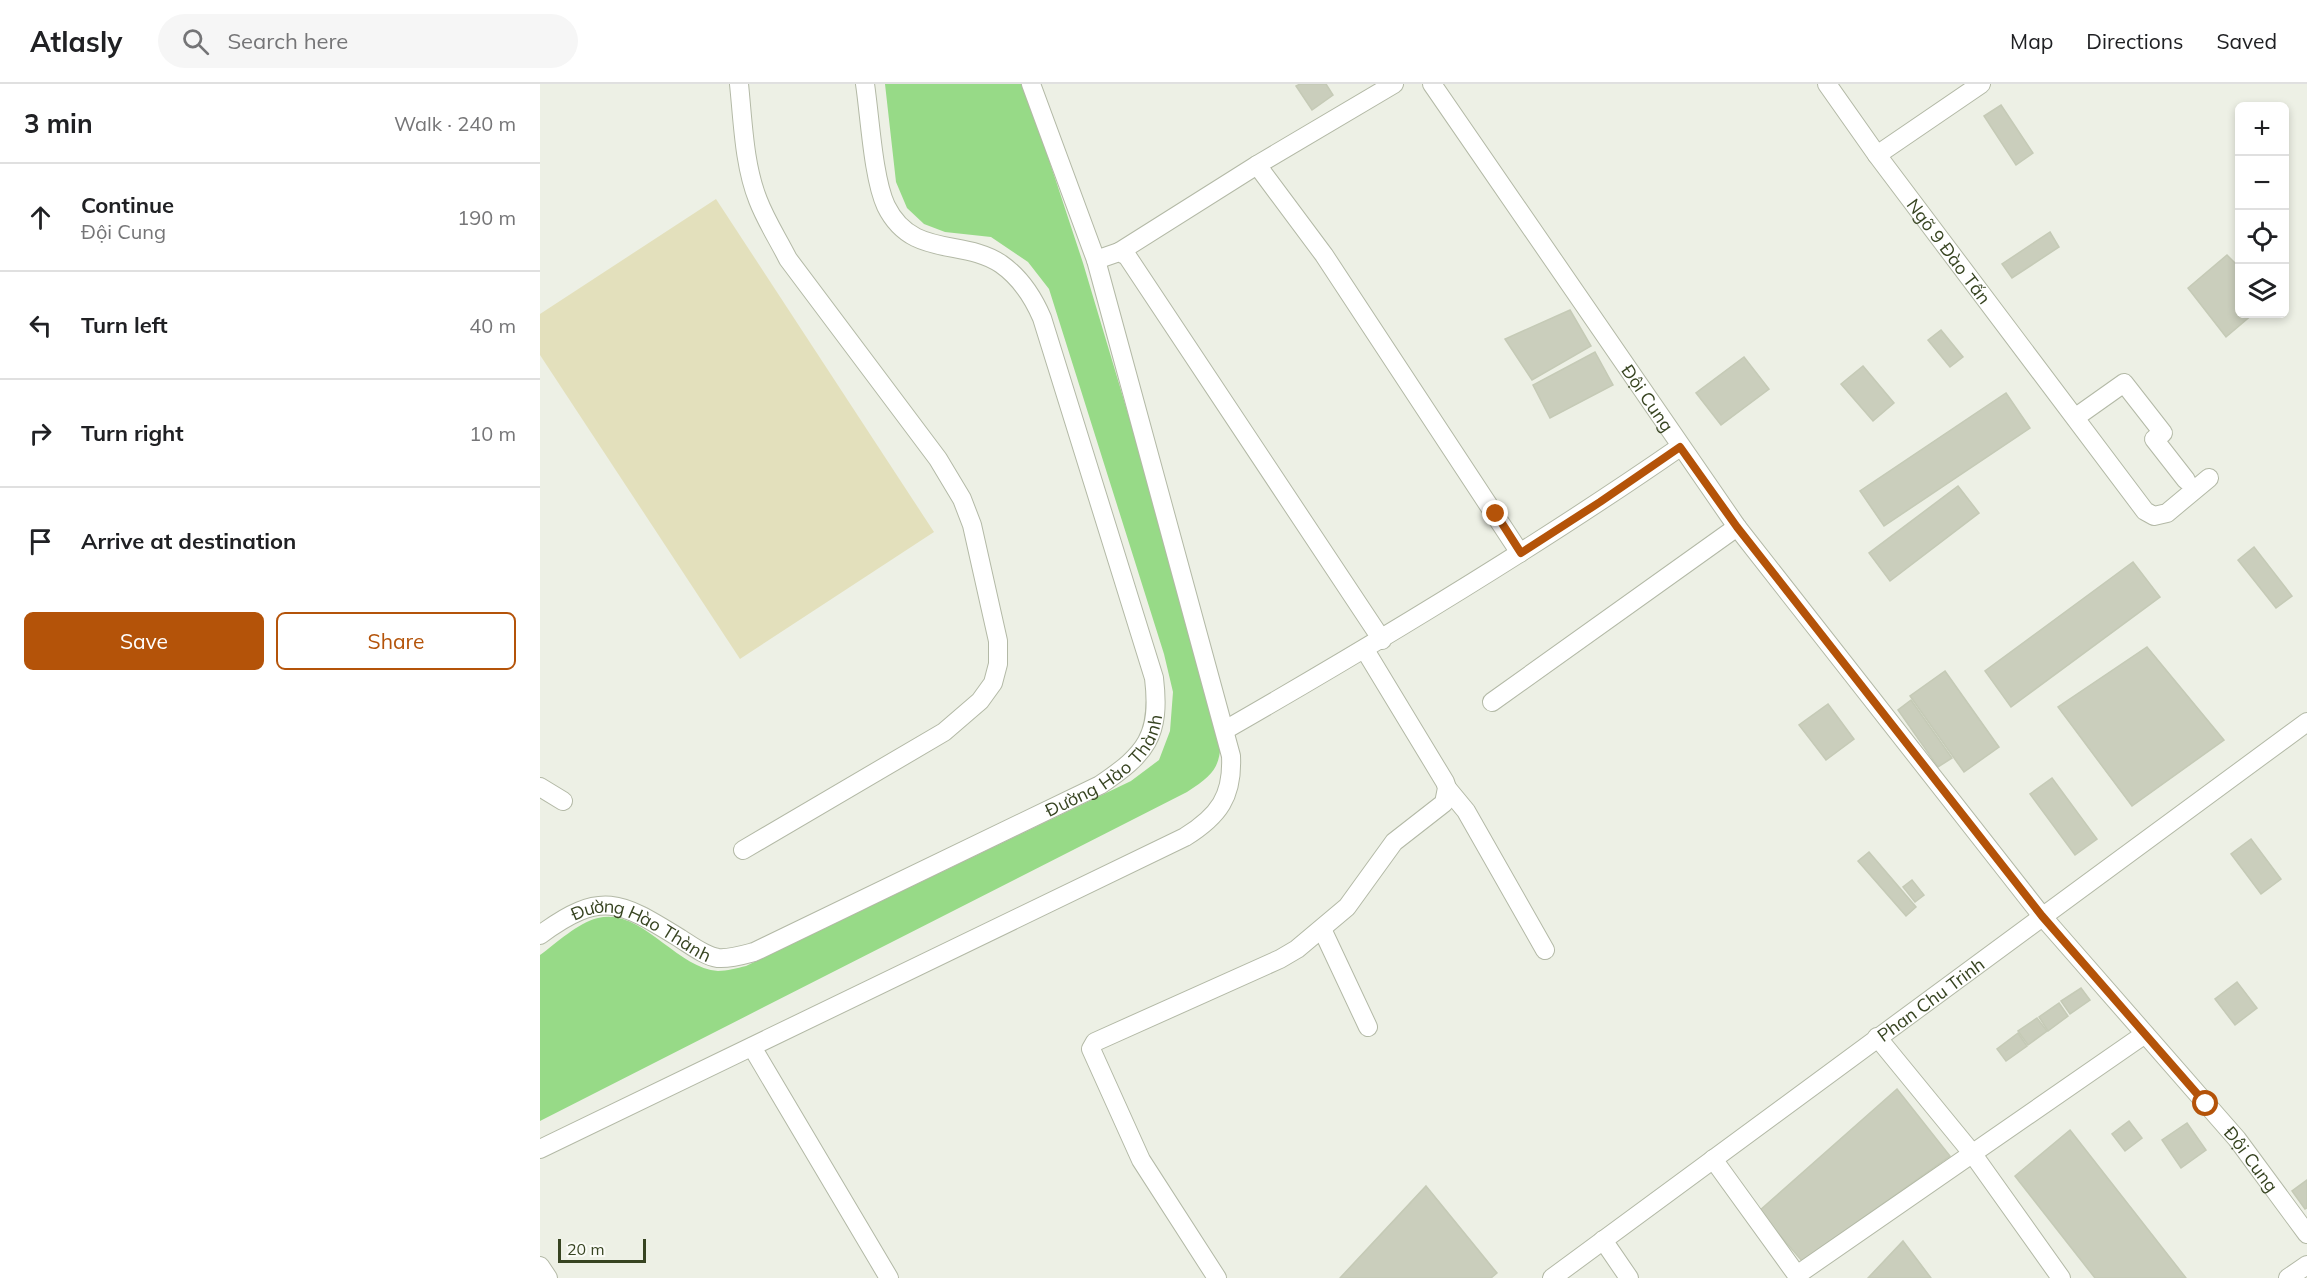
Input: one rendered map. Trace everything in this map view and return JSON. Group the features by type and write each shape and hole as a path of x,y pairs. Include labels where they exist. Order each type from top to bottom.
{"street":[{"path":"739,84 751,177 764,215 788,259 951,479 972,525 998,641 998,664 993,683 981,701 963,718 944,732 743,850"},
{"name":"Đường Hào Thành","path":"540,935 557,922 577,912 600,905 622,906 642,915 700,951 716,958 754,952 1100,785 1123,769 1142,751 1154,723 1156,699 1154,678 1042,318 1028,289 1001,264 987,257 925,242 894,219 882,194 865,84"},
{"path":"540,1149 1185,837 1213,817 1228,790 1232,773 1231,756 1096,260 1031,84"},
{"path":"1096,260 1119,252 1257,165 1394,84"},
{"name":"Đội Cung","path":"1432,84 1737,527 2042,916 2237,1138 2307,1234"},
{"name":"Ngõ 9 Đào Tấn","path":"1827,84 1877,155 2145,511 2154,516 2167,513 2209,478"},
{"path":"1877,155 1981,84"},
{"path":"1257,165 1324,255 1521,553"},
{"path":"1119,252 1126,256 1382,640"},
{"path":"2076,417 2124,382 2163,433 2154,439 2186,480"},
{"path":"1224,730 1382,640 1600,502 1680,447"},
{"path":"1492,702 1737,527"},
{"path":"1365,650 1448,788 1466,811 1545,950"},
{"name":"Phan Chu Trinh","path":"1552,1278 2307,722"},
{"path":"540,787 563,801"},
{"path":"1217,1278 1141,1160 1090,1049 1095,1042 1280,959 1297,949 1347,907 1394,842 1444,803 1448,788"},
{"path":"1322,929 1368,1027"},
{"path":"1713,1159 1798,1276 2145,1034"},
{"path":"1877,1037 1972,1153 2061,1278"},
{"path":"752,1047 889,1278"},
{"path":"1603,1240 1629,1278"},
{"path":"2288,1278 2307,1265"},
{"path":"540,1266 548,1278"}],"shaded area":[{"path":"885,84 1024,84 1083,263 1221,725 1219,757 1212,772 1187,792 540,1121 540,955 575,929 598,918 614,917 629,921 644,929 688,960 703,967 718,971 746,966 1131,781 1159,760 1170,731 1173,692 1164,654 1049,289 1028,262 991,237 945,232 924,224 907,208 896,182"},
{"path":"716,199 934,532 740,659 540,355 540,314"}],"building":[{"path":"1326,84 1333,95 1312,110 1296,86"},
{"path":"2001,105 2033,153 2016,165 1984,116"},
{"path":"2050,232 2059,247 2012,278 2002,264"},
{"path":"2227,255 2235,263 2235,318 2248,318 2226,337 2188,288"},
{"path":"1570,310 1591,346 1532,380 1505,339"},
{"path":"1941,330 1963,357 1950,367 1928,340"},
{"path":"1595,352 1613,385 1550,418 1533,385"},
{"path":"1744,357 1769,389 1721,425 1696,393"},
{"path":"1863,366 1894,403 1873,421 1841,384"},
{"path":"2006,393 2030,428 1884,526 1860,491"},
{"path":"1958,486 1979,513 1890,581 1869,553"},
{"path":"2254,547 2292,596 2276,608 2238,560"},
{"path":"2133,562 2160,597 2011,707 1985,671"},
{"path":"2147,647 2224,740 2132,806 2058,707"},
{"path":"1945,671 1999,747 1964,772 1910,696"},
{"path":"1911,700 1952,758 1938,767 1898,710"},
{"path":"1828,704 1854,739 1826,760 1799,725"},
{"path":"2052,778 2097,839 2075,855 2030,794"},
{"path":"2251,839 2281,879 2261,894 2231,854"},
{"path":"1869,852 1916,907 1906,916 1858,861"},
{"path":"1912,880 1924,895 1915,902 1903,887"},
{"path":"2237,982 2257,1008 2235,1025 2215,999"},
{"path":"2081,988 2090,1000 2070,1014 2061,1001"},
{"path":"2059,1003 2068,1016 2048,1031 2039,1017"},
{"path":"2037,1018 2047,1031 2028,1045 2018,1031"},
{"path":"2018,1033 2027,1046 2006,1061 1997,1049"},
{"path":"1897,1089 1950,1156 1802,1261 1759,1211"},
{"path":"2129,1121 2142,1138 2125,1151 2112,1134"},
{"path":"2187,1123 2206,1150 2181,1168 2162,1140"},
{"path":"2070,1130 2186,1278 2095,1278 2015,1176"},
{"path":"2307,1180 2307,1208 2305,1209 2292,1191"},
{"path":"1426,1186 1497,1273 1491,1278 1340,1278"},
{"path":"1903,1241 1931,1278 1868,1278"}],"route":[{"path":"1496,514 1521,553 1680,447 1737,527 2042,916 2206,1104"}]}
